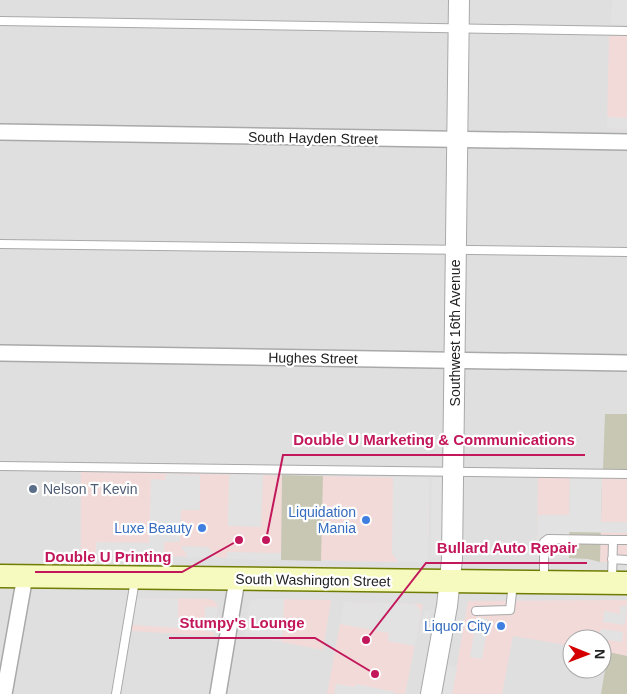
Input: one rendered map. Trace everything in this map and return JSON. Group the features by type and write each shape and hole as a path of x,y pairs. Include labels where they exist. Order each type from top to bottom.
{"main road":[{"name":"South Washington Street","path":"0,576 619,583"}],"street":[{"name":"Southwest 16th Avenue","path":"431,694 450,582 454,473 459,0"},
{"name":"South Hayden Street","path":"0,132 627,142"},
{"name":"Hughes Street","path":"0,353 627,363"},
{"path":"4,694 25,576"},
{"path":"218,694 237,580"}],"lane":[{"path":"0,21 627,31"},
{"path":"0,244 627,252"},
{"path":"0,466 627,474"},
{"path":"544,582 544,542 548,539 627,540"},
{"path":"613,540 612,560 619,583"},
{"path":"612,560 627,560"},
{"path":"116,694 136,578"},
{"path":"476,611 510,610 512,582"}],"shaded area":[{"path":"0,0 627,0 627,694 0,694"},
{"path":"612,0 627,0 627,25 611,24"},
{"path":"609,36 627,36 627,129 607,128"},
{"path":"607,117 627,118 627,129 607,128"},
{"path":"605,414 627,414 627,469 603,469"},
{"path":"81,472 429,478 428,559 422,562 384,562 81,554"},
{"path":"166,474 200,475 200,510 181,510 180,542 164,542 164,556 96,555 96,542 149,543 151,479 165,480"},
{"path":"229,475 263,475 261,527 228,526"},
{"path":"282,475 323,476 321,561 281,560"},
{"path":"393,477 429,478 428,559 422,562 398,562 392,553"},
{"path":"538,477 570,477 569,558 537,558"},
{"path":"570,477 602,478 600,562 569,558"},
{"path":"570,477 602,478 601,522 627,522 627,533 569,532 569,558 537,558 538,515 569,515"},
{"path":"432,478 443,478 442,554 436,558 431,558"},
{"path":"602,478 627,479 627,563 600,562"},
{"path":"181,546 208,547 218,559 188,557"},
{"path":"227,552 281,553 281,560 227,559"},
{"path":"137,598 210,599 216,602 218,607 214,636 131,631"},
{"path":"137,598 178,599 178,628 132,625"},
{"path":"255,599 331,600 323,650 244,635 250,602"},
{"path":"255,599 284,599 282,642 244,635 250,602"},
{"path":"627,600 627,656 612,653 612,629 562,629 562,644 513,636 502,694 452,694 468,601"},
{"path":"344,602 423,604 405,694 327,694"},
{"path":"344,602 414,604 421,610 415,646 388,641 389,633 340,624"},
{"path":"620,606 627,606 625,625 603,622 604,611 620,614"},
{"path":"205,607 218,607 214,632 204,631"},
{"path":"431,610 427,633 420,635 423,613"},
{"path":"477,617 489,619 482,659 470,657"},
{"path":"612,630 623,632 622,642 612,641"},
{"path":"612,653 627,656 627,694 601,694 604,679 612,679"},
{"path":"448,666 457,668 452,694 443,694"},
{"path":"336,684 355,687 356,684 395,692 395,694 334,694"}],"place":[{"name":"Nelson T Kevin","path":"33,489"},
{"name":"Liquidation Mania","path":"366,520"},
{"name":"Luxe Beauty","path":"202,528"},
{"name":"Double U Printing","path":"239,540"},
{"name":"Double U Marketing & Communications","path":"266,540"},
{"name":"Liquor City","path":"501,626"},
{"name":"Bullard Auto Repair","path":"366,640"},
{"name":"Stumpy's Lounge","path":"375,674"}]}
